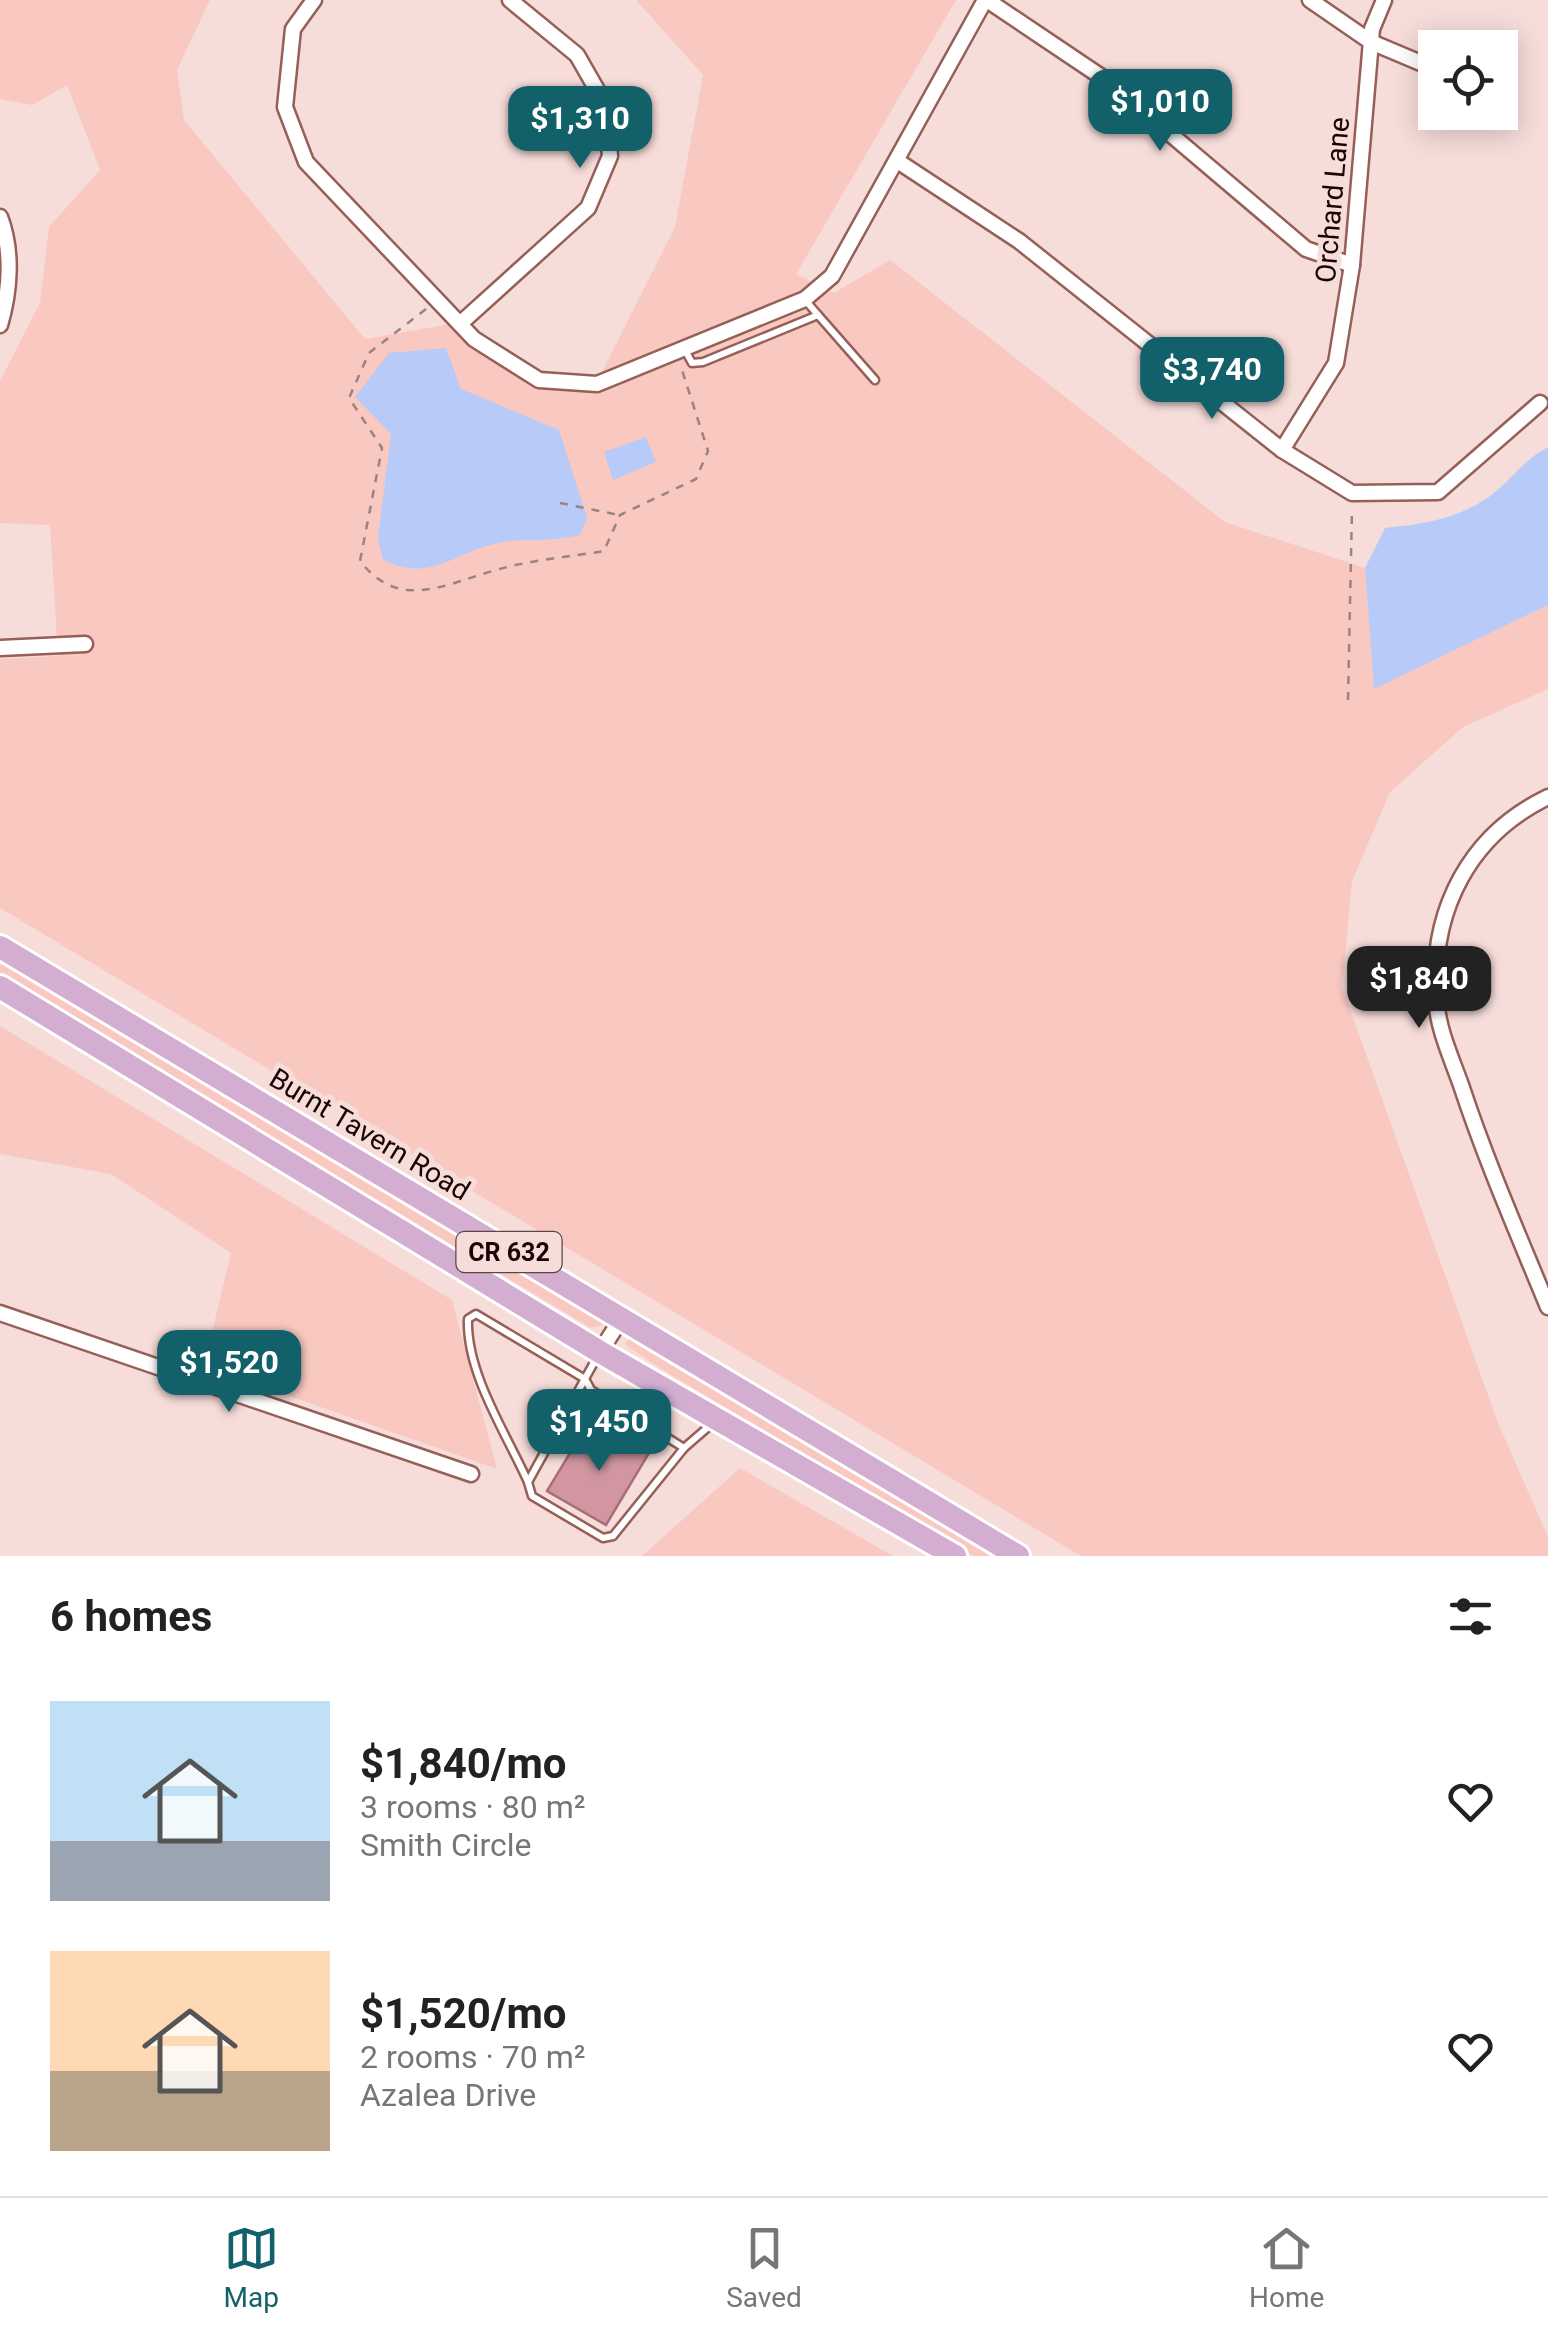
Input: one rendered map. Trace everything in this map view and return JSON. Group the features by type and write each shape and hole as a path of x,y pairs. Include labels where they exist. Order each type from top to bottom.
{"main road":[{"name":"Burnt Tavern Road","path":"0,948 1018,1556"},
{"name":"CR 632","path":"0,987 600,1352 955,1556"}],"street":[{"path":"314,0 293,28 285,107 306,162 474,339 539,380 596,384 805,299 832,276 986,0 1108,82 1306,249 1352,265"},
{"path":"462,322 588,208 610,156 605,104 577,55 510,0"},
{"path":"1310,0 1371,42 1418,63"},
{"name":"Orchard Lane","path":"1282,450 1336,363 1352,265 1371,42 1384,0"},
{"path":"898,162 1020,241 1282,450 1352,493 1438,492 1540,402"},
{"path":"0,218 8,254 8,287 0,325"},
{"path":"0,648 86,644"},
{"path":"1548,797 1510,817 1488,838 1448,898 1437,940 1436,999 1442,1030 1478,1137 1548,1307"},
{"path":"0,1313 472,1474"},
{"path":"600,1352 621,1320"}],"lane":[{"path":"805,299 875,380"},
{"path":"681,351 692,363 703,362 818,315"},
{"path":"684,1448 591,1390 585,1379 476,1314 468,1319 478,1372 532,1496 604,1538 613,1536 684,1448 717,1420"},
{"path":"528,1482 600,1352"}],"path":[{"path":"439,299 369,352 349,398 382,448 360,562 376,582 420,592 497,570 604,551 620,515"},
{"path":"560,504 620,515 696,479 708,451 681,351"},
{"path":"1348,700 1352,493"}],"shaded area":[{"path":"0,0 210,0 177,70 184,120 365,339 462,322 539,380 596,384 675,227 703,75 636,0 956,0 796,274 834,293 890,260 1225,522 1365,568 1374,688 1548,605 1548,689 1463,727 1390,792 1352,881 1342,987 1498,1423 1548,1537 1548,1556 1081,1556 0,908 0,659 58,656 50,525 0,523 0,381 40,303 49,227 100,170 67,85 32,105 0,99"},
{"path":"0,956 601,1318 602,1325 591,1328 0,974"},
{"path":"0,1026 452,1300 497,1469 204,1366 231,1253 111,1174 0,1154"},
{"path":"630,1337 953,1527 990,1556 974,1556 658,1367 625,1344"},
{"path":"740,1468 893,1556 642,1556"}],"water":[{"path":"446,348 461,389 559,430 587,518 580,535 503,542 428,568 383,560 378,538 391,434 355,397 389,353"},
{"path":"646,437 656,462 613,480 604,452"},
{"path":"1548,447 1548,605 1374,689 1365,568 1385,528 1431,521 1475,506"}],"building":[{"path":"599,1424 649,1453 606,1525 547,1491 573,1448 581,1453"}]}
